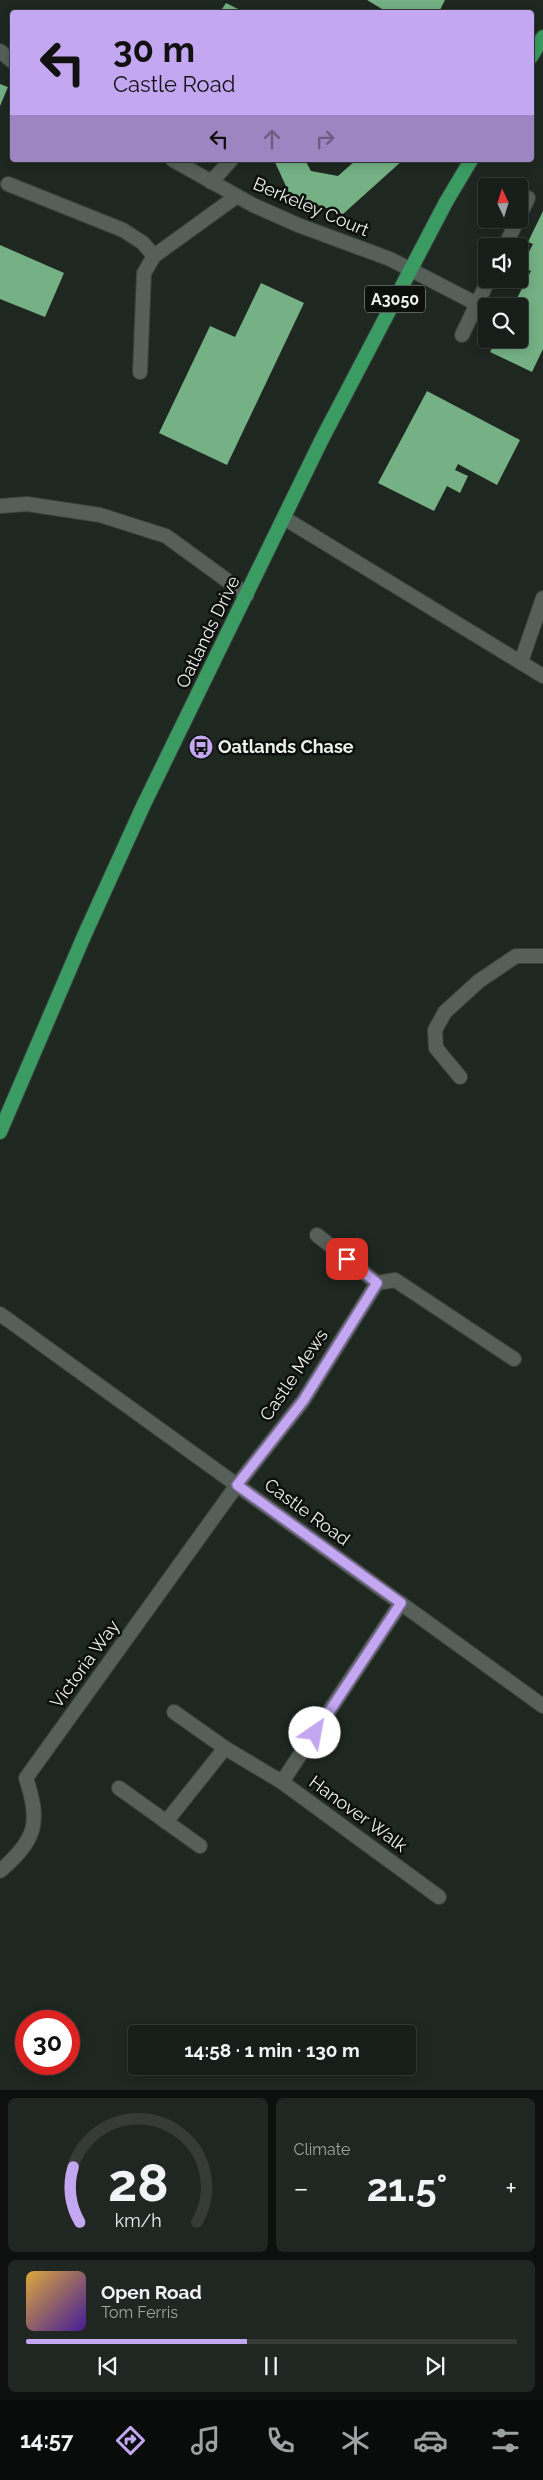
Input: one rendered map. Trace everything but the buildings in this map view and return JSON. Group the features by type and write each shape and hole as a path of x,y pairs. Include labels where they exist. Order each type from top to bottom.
{"main road":[{"path":"534,53 543,37"},
{"name":"Oatlands Drive","path":"0,1132 3,1117 144,804 322,439 410,271 470,162"}],"street":[{"path":"0,51 10,59"},
{"name":"Berkeley Court","path":"176,162 237,196 298,225 390,259 410,271 478,304"},
{"path":"211,182 229,162"},
{"path":"8,184 123,230 143,243 154,256"},
{"path":"140,372 144,273 154,256 237,196"},
{"path":"462,336 478,304"},
{"path":"0,506 27,504 100,516 166,536 247,595"},
{"path":"284,518 543,676"},
{"path":"521,662 543,598"},
{"path":"460,1077 436,1048 435,1030 446,1012 479,981 516,956 543,956"},
{"path":"317,1235 377,1283 396,1280 514,1359"},
{"name":"Castle Mews","path":"237,1485 303,1401 377,1283"},
{"name":"Castle Road","path":"0,1314 543,1706"},
{"name":"Victoria Way","path":"0,1871 21,1853 35,1825 34,1803 26,1778 237,1485"},
{"name":"Hanover Walk","path":"401,1603 282,1782 439,1897"},
{"path":"174,1712 225,1748 282,1782"},
{"path":"166,1822 225,1748"},
{"path":"119,1788 200,1846"}],"place":[{"name":"Oatlands Chase","path":"201,747"}],"route":[{"path":"315,1733 401,1603 237,1485 303,1401 377,1283 347,1259"}]}
